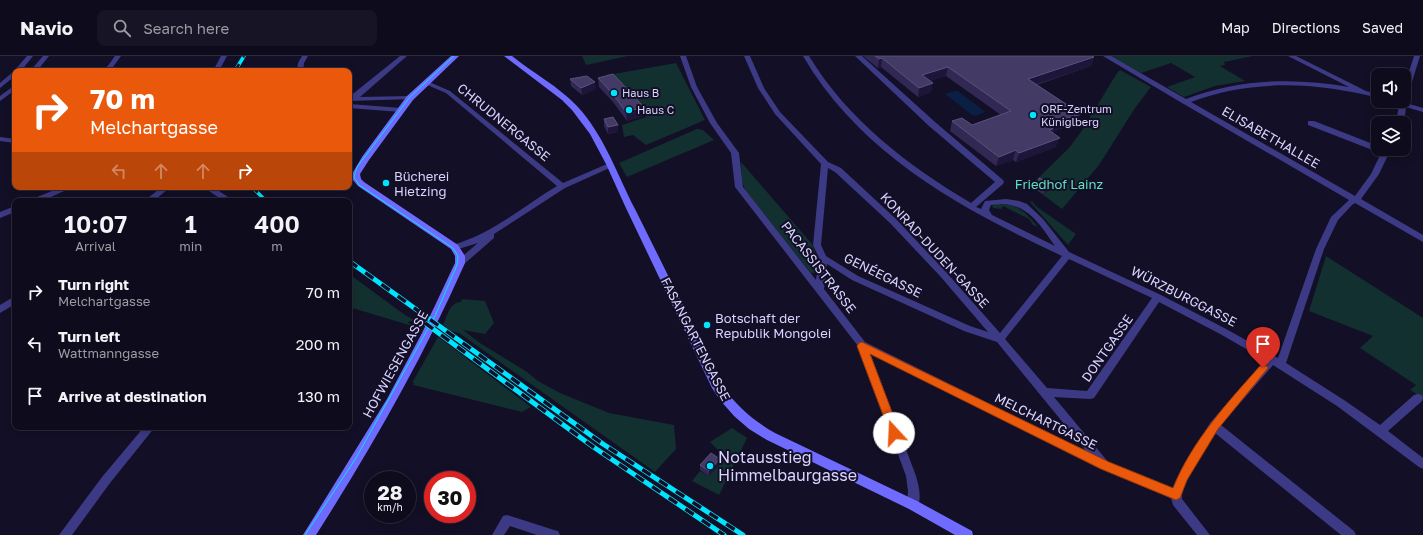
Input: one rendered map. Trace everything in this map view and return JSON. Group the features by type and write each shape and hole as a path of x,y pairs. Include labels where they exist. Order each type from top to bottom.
{"main road":[{"path":"455,56 410,98 357,172 357,180 455,247 460,256 460,263"},
{"name":"FASANGARTENGASSE","path":"508,56 521,67 558,92 574,107 588,127 610,166 712,377 730,406 751,424 780,442 913,505 967,535"},
{"name":"HOFWIESENGASSE","path":"309,535 346,479 388,406 438,315 460,263"}],"street":[{"path":"20,68 30,56"},
{"path":"36,68 46,56"},
{"path":"109,68 118,56"},
{"path":"218,68 224,56"},
{"path":"300,68 301,63 305,56"},
{"path":"352,98 404,56"},
{"name":"PACASSISTRASSE","path":"683,56 694,87 714,123 735,153 739,187 862,346 911,476 914,491 913,505"},
{"name":"KONRAD-DUDEN-GASSE","path":"747,56 761,88 777,112 825,164 838,170 893,221 943,274 1000,339 1105,466"},
{"path":"806,56 820,81 830,93 876,139 954,197 989,217"},
{"path":"858,56 888,85 1000,182 971,207"},
{"name":"ELISABETHALLEE","path":"1106,56 1423,239"},
{"path":"1291,56 1364,92"},
{"path":"1411,76 1416,57"},
{"path":"0,86 12,76"},
{"path":"1184,102 1201,94 1219,89 1274,82 1330,85 1371,94"},
{"name":"CHRUDNERGASSE","path":"427,83 448,92 562,186"},
{"path":"0,98 12,89"},
{"path":"352,99 410,98"},
{"path":"1411,105 1423,110"},
{"path":"352,106 401,110"},
{"path":"1311,122 1371,146"},
{"path":"0,138 12,140"},
{"path":"1204,535 1183,511 1177,501 1176,495 1183,478 1214,426 1276,362 1320,249 1334,219 1359,197 1375,174 1380,156"},
{"name":"GENÉEGASSE","path":"825,164 817,245 823,258 855,278 967,329 1000,339"},
{"name":"HOFWIESENGASSE","path":"455,247 467,245 505,224 562,186 610,166"},
{"path":"42,198 62,190"},
{"path":"152,198 163,190"},
{"path":"212,190 225,198"},
{"path":"989,217 985,210 988,203 1002,201 1024,206 1039,220 1067,256 1000,339"},
{"path":"0,215 12,210"},
{"name":"WÜRZBURGGASSE","path":"989,217 1067,256 1158,297 1276,362 1380,432 1423,464"},
{"name":"HOFWIESENGASSE","path":"460,263 505,224"},
{"path":"819,290 823,258"},
{"name":"DONTGASSE","path":"1044,392 1090,395 1158,297"},
{"path":"0,310 12,301"},
{"name":"MELCHARTGASSE","path":"862,346 1105,466 1176,495"},
{"path":"1380,432 1418,398"},
{"path":"1214,426 1350,535"},
{"path":"65,535 106,480 148,430"},
{"path":"498,535 507,520 554,535"}],"green space":[{"path":"582,56 628,56 586,65"},
{"path":"1109,56 1253,56 1224,62 1225,65 1220,66 1245,81 1215,86 1184,97 1167,87 1195,77 1171,63 1141,73"},
{"path":"676,63 705,120 646,145 633,135 624,137 622,125 646,117 608,75"},
{"name":"Friedhof Lainz","path":"1120,70 1151,87 1135,108 1099,165 1062,209 1031,185 1069,148 1081,132"},
{"path":"697,129 703,130 714,140 627,177 619,163"},
{"path":"741,162 812,244 817,257 816,273 811,273 745,190 742,180"},
{"path":"1032,201 1037,207 1076,234 1068,245 1030,202"},
{"path":"996,204 1016,207 1025,213 1038,227 1033,225 1029,219 1003,206 1001,209 993,208 992,206"},
{"path":"1326,256 1423,318 1423,398 1410,390 1416,385 1360,348 1373,336 1309,311"},
{"path":"352,276 405,315 419,323 409,321 408,323 419,326 416,331 409,325 352,308"},
{"path":"462,299 485,301 494,323 485,334 463,330 480,343 527,372 538,381 560,393 609,413 674,425 676,449 655,472 459,333 451,331 443,325 454,304 461,302"},
{"path":"438,337 531,407 522,412 413,385 414,383 412,383"},
{"path":"732,428 747,438 719,495 692,481 700,471 709,476 726,458 710,442"}],"water":[{"path":"958,91 985,112 976,116 972,115 945,94"}],"building":[{"name":"ORF-Zentrum Küniglberg","path":"875,56 1094,57 1028,79 1081,114 1049,125 1053,129 1049,130 1060,138 1019,153 1016,150 999,157 952,121 962,118 972,125 1011,111 948,67 922,75 933,83 919,88 882,58 879,59"},
{"path":"613,74 644,107 626,112 612,93 598,78"},
{"path":"587,76 595,82 581,88 570,79"},
{"path":"613,117 618,125 608,127 604,119"},
{"path":"1039,178 1052,184 1045,189 1039,186"},
{"path":"711,453 720,459 709,471 700,465"}],"tram line":[{"path":"305,535 356,458 435,316 457,265 458,256 453,248 359,185 354,177 357,167 410,97 454,56"}],"railway":[{"path":"237,68 244,56"},
{"path":"255,190 263,198"},
{"path":"352,263 603,444 743,535"},
{"path":"425,323 592,446 724,535"}],"place":[{"name":"Haus B","path":"614,93"},
{"name":"Haus C","path":"629,110"},
{"name":"ORF-Zentrum Küniglberg","path":"1033,115"},
{"name":"Bücherei Hietzing","path":"386,183"},
{"name":"Botschaft der Republik Mongolei","path":"707,325"},
{"name":"Notausstieg Himmelbaurgasse","path":"710,466"}],"route":[{"path":"894,433 862,346 1105,466 1176,495 1183,478 1214,426 1263,368"}]}
